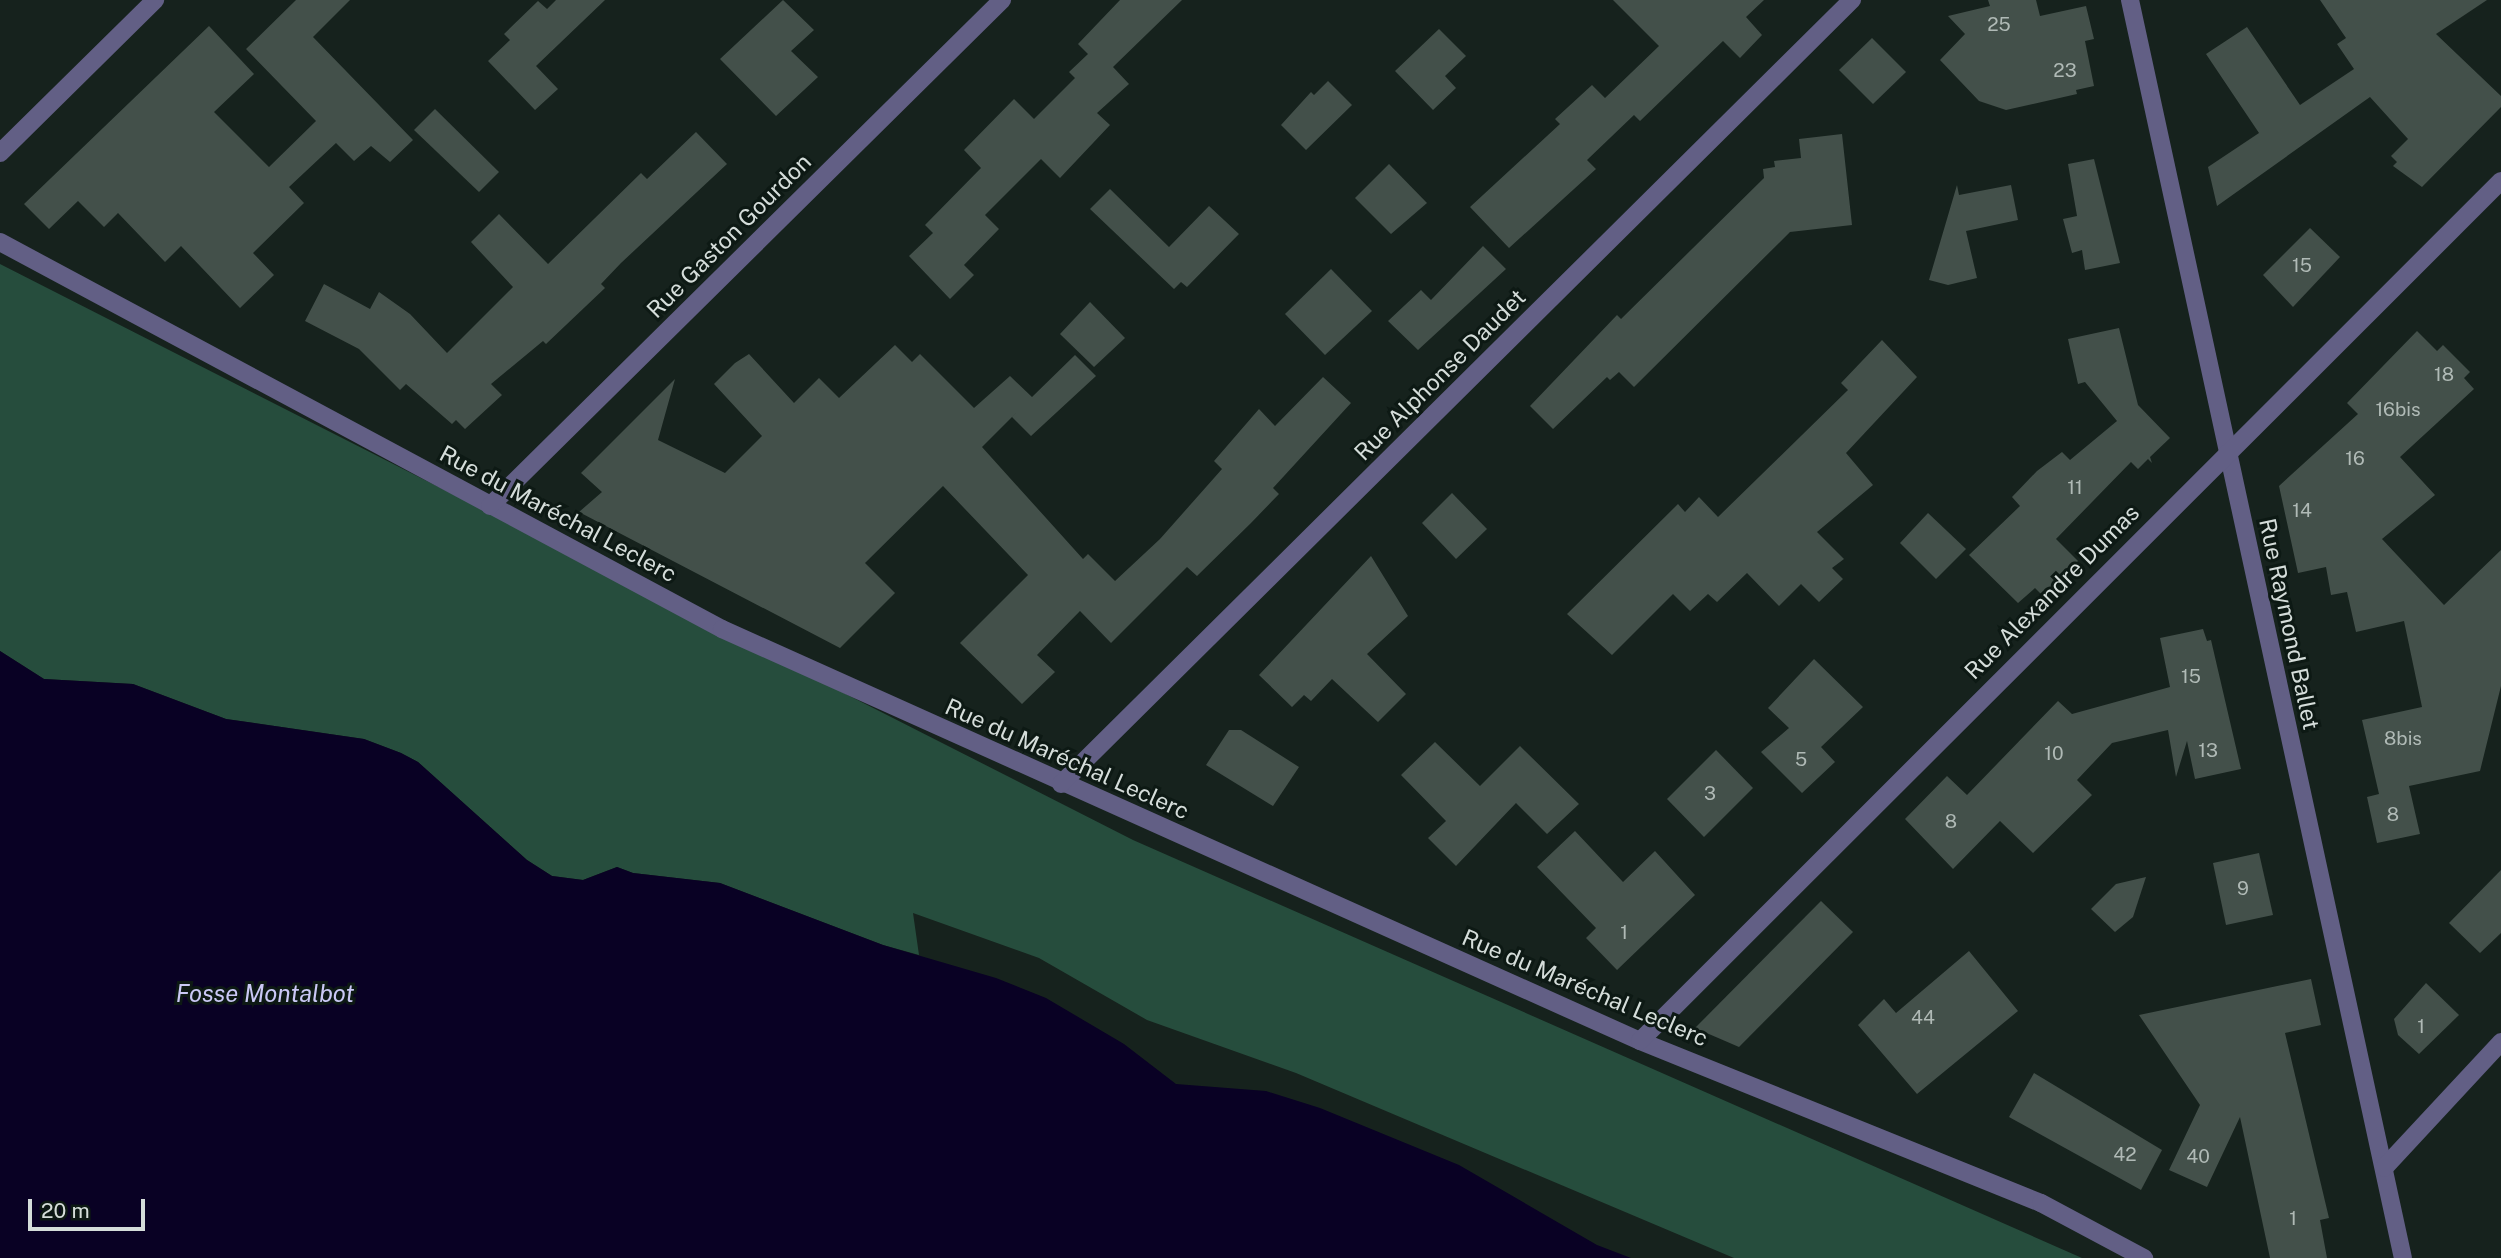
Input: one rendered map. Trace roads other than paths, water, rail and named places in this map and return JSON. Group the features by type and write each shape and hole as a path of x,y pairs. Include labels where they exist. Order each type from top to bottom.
{"street":[{"path":"0,153 155,0"},
{"name":"Rue Gaston Gourdon","path":"490,506 1002,0"},
{"name":"Rue Alphonse Daudet","path":"1061,784 1852,0"},
{"name":"Rue Raymond Ballet","path":"2130,0 2403,1258"},
{"name":"Rue Alexandre Dumas","path":"1640,1041 2226,452 2501,181"},
{"name":"Rue du Maréchal Leclerc","path":"0,242 722,629 1061,784 1640,1041 2041,1203 2144,1258"},
{"path":"2384,1168 2501,1042"}],"water":[{"name":"Fosse Montalbot","path":"0,651 44,679 133,684 226,719 364,739 418,762 527,860 552,876 583,880 617,867 633,873 720,883 883,945 996,978 1046,998 1124,1044 1176,1084 1266,1091 1320,1108 1459,1165 1597,1245 1631,1258 0,1258"}]}
